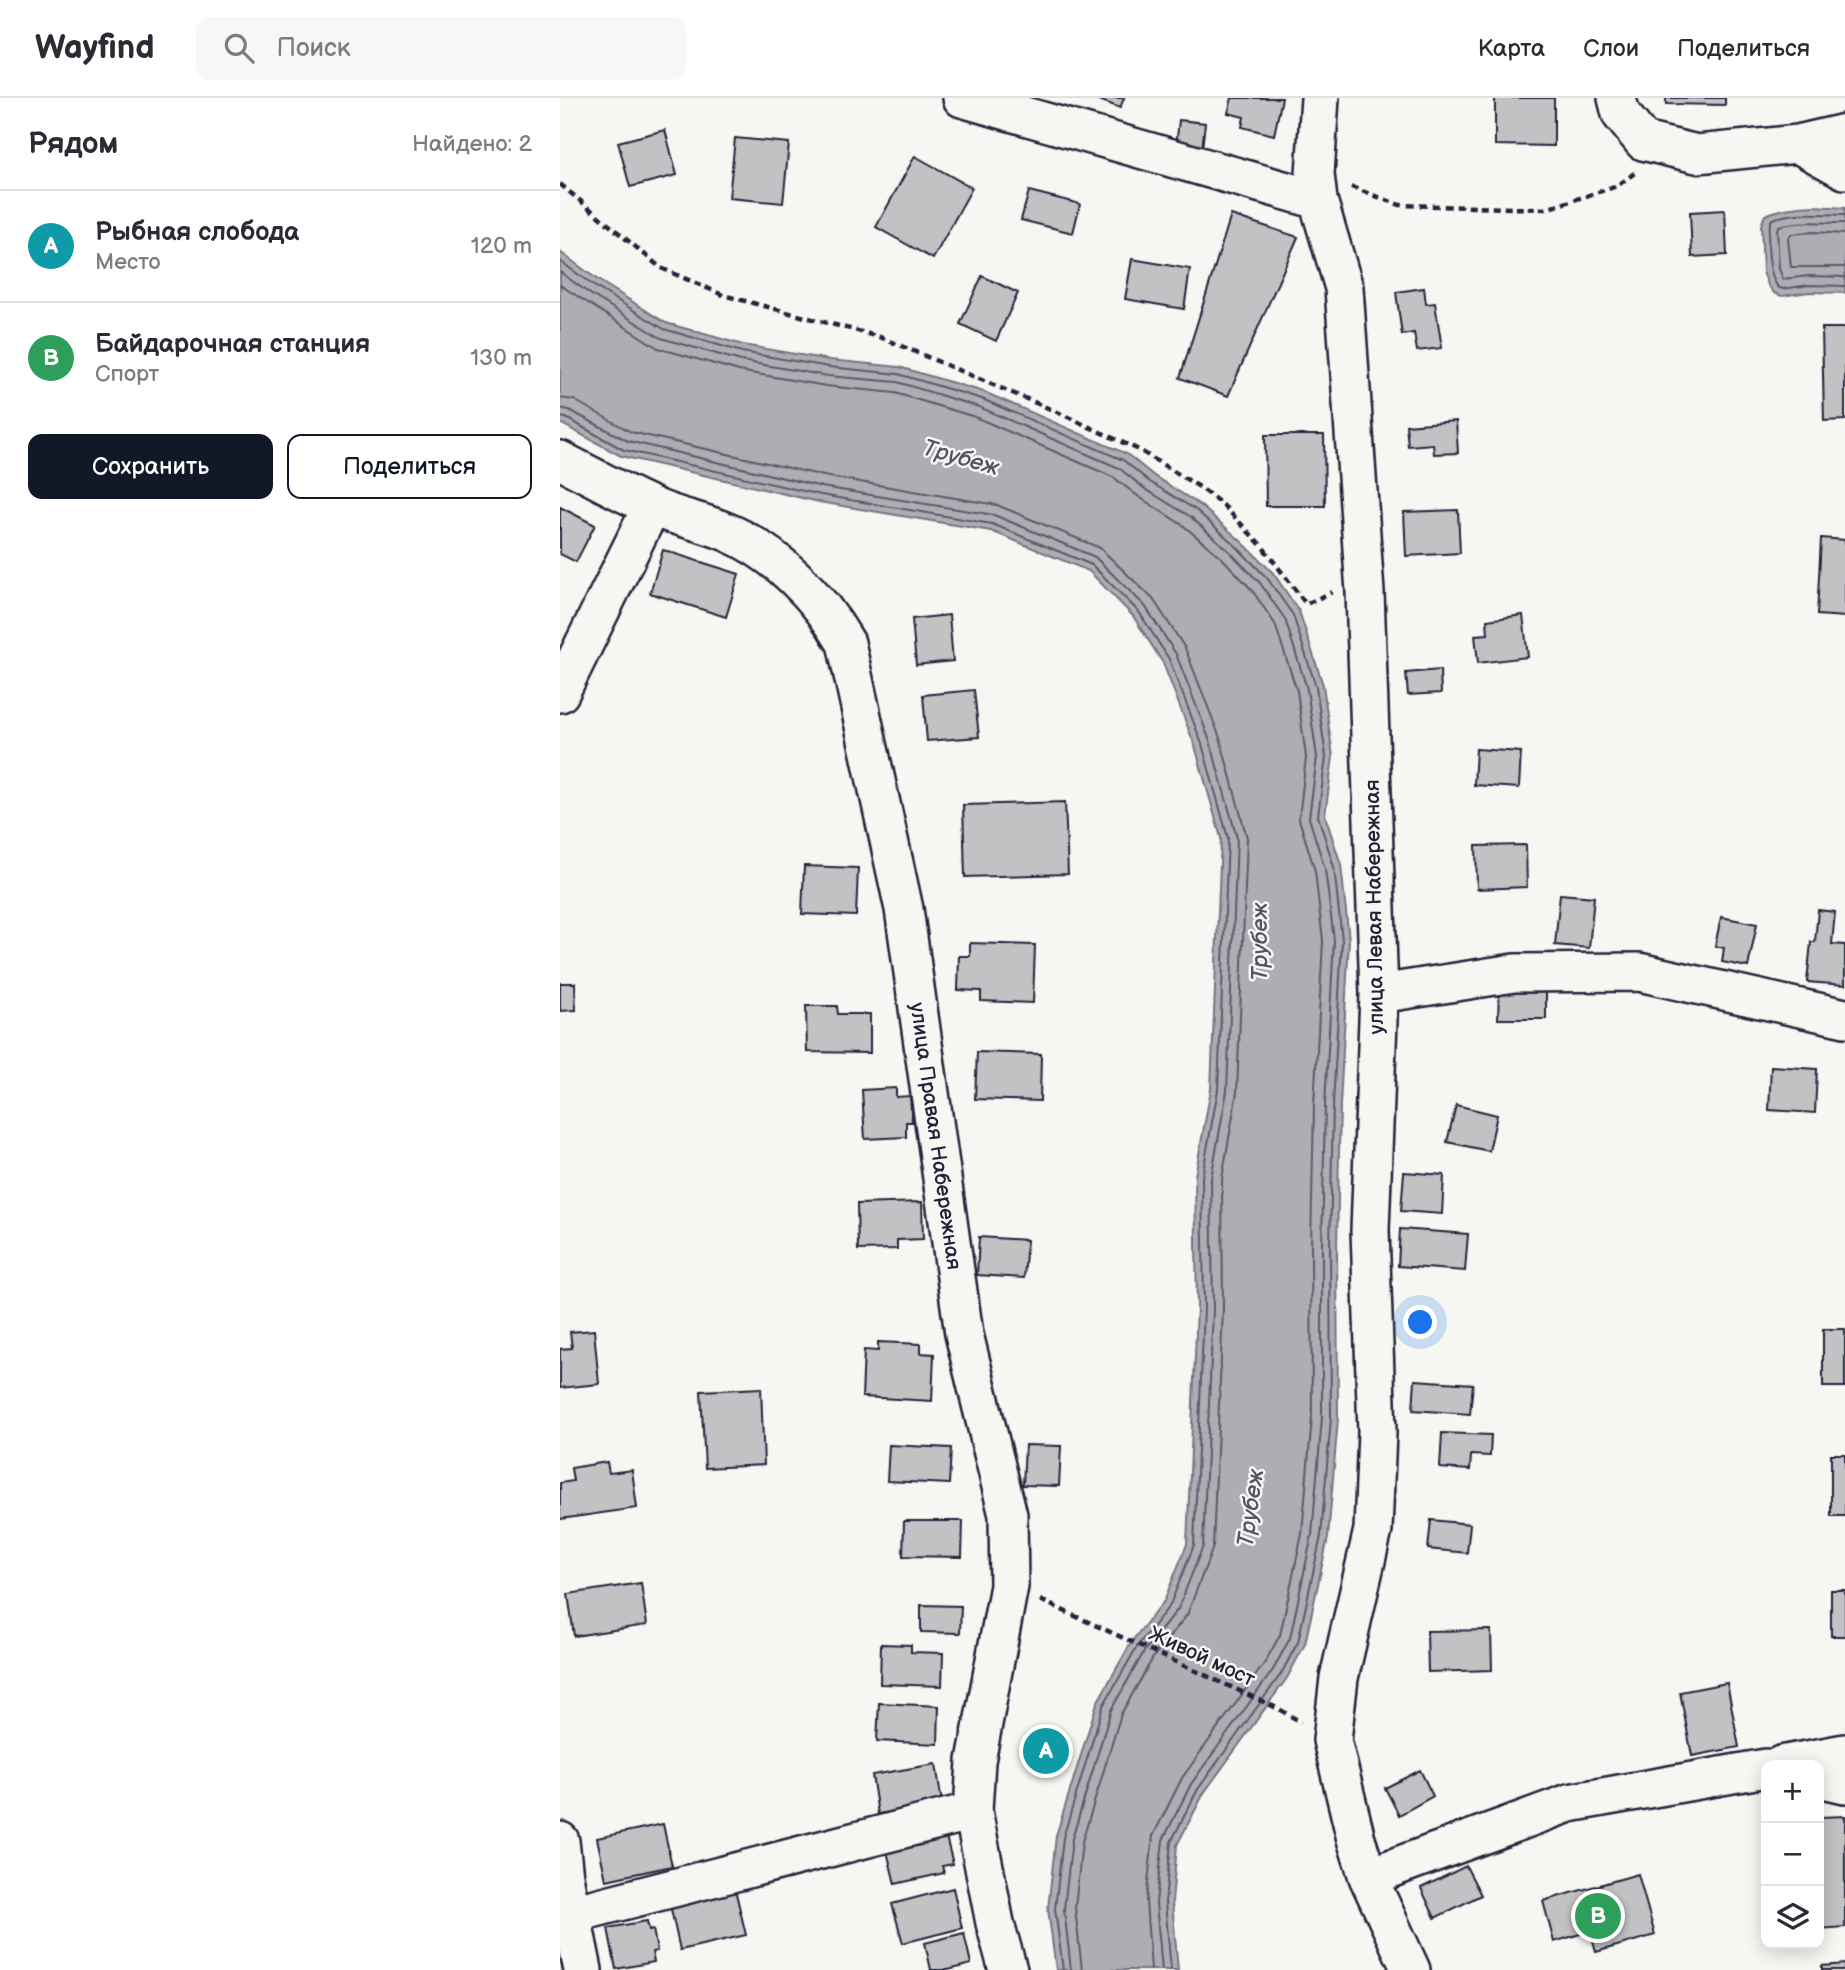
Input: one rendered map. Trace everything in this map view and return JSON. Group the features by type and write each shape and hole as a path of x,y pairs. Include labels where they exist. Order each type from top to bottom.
{"street":[{"path":"962,98 1316,187"},
{"name":"улица Левая Набережная","path":"1320,98 1316,187 1343,288 1365,592 1379,994 1370,1230 1377,1432 1373,1530 1339,1678 1332,1740 1368,1877 1411,1970"},
{"path":"1617,98 1622,114 1643,141 1698,154 1798,144 1845,133"},
{"path":"1798,144 1845,170"},
{"name":"улица Правая Набережная","path":"560,460 652,506 725,531 753,544 777,562 816,601 831,618 846,643 904,909 964,1334 1008,1515 1009,1586 976,1761 973,1811 995,1923 1008,1970"},
{"path":"560,693 652,506"},
{"path":"1379,994 1514,973 1639,972 1845,1018"},
{"path":"1808,1760 1845,1753"},
{"path":"1368,1877 1569,1803 1761,1769"},
{"path":"1824,1779 1845,1784"},
{"path":"572,1914 973,1811"},
{"path":"560,1841 564,1877 583,1970"}],"path":[{"path":"1316,187 1400,205 1546,209 1617,186 1635,174 1643,141"},
{"path":"560,184 661,268 723,295 880,337 1055,411 1139,450 1201,488 1224,506 1262,546 1306,604 1332,592 1365,592"},
{"name":"Живой мост","path":"1009,1586 1277,1708"}],"water":[{"path":"1814,206 1845,208 1845,293 1809,292 1782,296 1774,293 1763,272 1761,225 1765,215 1783,209"},
{"name":"Трубеж","path":"560,252 598,280 666,323 743,345 830,360 899,367 984,392 1127,454 1154,476 1200,505 1241,541 1273,573 1299,611 1323,685 1333,757 1325,815 1341,865 1349,940 1340,1105 1338,1418 1328,1538 1305,1644 1287,1678 1204,1793 1177,1845 1172,1902 1178,1970 1056,1970 1048,1909 1056,1836 1097,1703 1132,1641 1164,1601 1187,1544 1197,1308 1195,1176 1211,1089 1221,838 1195,746 1163,663 1133,616 1089,571 991,531 819,502 621,456 560,423"}],"building":[{"path":"1094,98 1124,98 1120,108"},
{"path":"1232,98 1282,98 1274,135 1242,127 1244,117 1228,113"},
{"path":"1495,98 1554,98 1554,146 1495,145"},
{"path":"1666,98 1725,98 1725,105 1666,104"},
{"path":"1179,120 1205,123 1202,149 1176,146"},
{"path":"665,130 677,175 630,187 618,142"},
{"path":"735,138 789,143 783,203 729,198"},
{"path":"915,156 972,188 933,259 876,227"},
{"path":"1029,191 1080,204 1073,233 1021,220"},
{"path":"1725,210 1727,255 1692,257 1690,212"},
{"path":"1231,215 1298,237 1228,396 1180,378"},
{"path":"1132,259 1190,269 1184,309 1125,299"},
{"path":"982,276 1018,293 996,341 960,324"},
{"path":"1424,288 1426,304 1435,303 1442,348 1417,351 1414,333 1402,335 1396,292"},
{"path":"1822,328 1845,328 1845,420 1824,421"},
{"path":"1456,421 1458,453 1434,454 1433,444 1408,446 1406,425"},
{"path":"1265,435 1324,435 1325,506 1266,506"},
{"path":"560,507 595,525 576,562 560,554"},
{"path":"1458,510 1460,553 1406,556 1404,512"},
{"path":"1821,538 1845,540 1845,617 1817,615"},
{"path":"663,550 739,574 726,617 650,593"},
{"path":"949,615 953,661 916,665 912,619"},
{"path":"1523,615 1528,657 1478,663 1475,635 1488,634 1487,620"},
{"path":"1440,670 1441,693 1408,695 1406,673"},
{"path":"974,690 979,737 927,741 923,695"},
{"path":"1476,749 1521,752 1519,788 1474,785"},
{"path":"1065,802 1068,874 965,877 963,805"},
{"path":"1526,845 1527,887 1477,889 1476,846"},
{"path":"804,866 858,868 856,916 802,914"},
{"path":"1560,894 1594,897 1589,948 1555,945"},
{"path":"1818,910 1835,912 1832,944 1845,945 1845,985 1807,982"},
{"path":"1721,917 1757,924 1748,967 1722,962 1724,948 1715,946"},
{"path":"970,943 1035,945 1033,1003 981,1001 981,991 958,990 959,956 970,956"},
{"path":"560,983 575,983 576,1010 560,1011"},
{"path":"1499,990 1546,991 1546,1019 1498,1019"},
{"path":"806,1006 837,1006 838,1014 870,1014 870,1053 807,1052"},
{"path":"977,1052 1041,1054 1040,1101 975,1099"},
{"path":"1771,1066 1817,1069 1815,1113 1769,1110"},
{"path":"896,1088 896,1097 910,1096 912,1122 906,1122 906,1137 865,1139 862,1090"},
{"path":"1456,1105 1497,1115 1489,1151 1447,1142"},
{"path":"1404,1172 1444,1175 1442,1214 1401,1211"},
{"path":"922,1202 923,1239 897,1240 897,1249 858,1250 857,1204"},
{"path":"1400,1229 1468,1234 1465,1271 1398,1266"},
{"path":"979,1237 1027,1240 1024,1278 977,1275"},
{"path":"1823,1329 1845,1329 1845,1387 1823,1387"},
{"path":"594,1330 599,1384 560,1388 560,1349 572,1348 570,1332"},
{"path":"878,1342 921,1344 921,1353 934,1354 932,1401 862,1397 864,1350 878,1351"},
{"path":"1415,1380 1473,1384 1470,1414 1413,1410"},
{"path":"761,1388 764,1465 705,1468 701,1391"},
{"path":"1442,1433 1491,1435 1490,1456 1471,1455 1470,1470 1440,1468"},
{"path":"889,1445 951,1448 949,1484 887,1481"},
{"path":"1025,1445 1061,1446 1059,1486 1023,1485"},
{"path":"1831,1454 1845,1454 1845,1516 1831,1516"},
{"path":"607,1462 609,1473 632,1470 637,1508 560,1519 560,1483 573,1481 571,1468"},
{"path":"1431,1520 1470,1524 1467,1553 1428,1549"},
{"path":"904,1521 963,1521 962,1557 903,1556"},
{"path":"641,1583 647,1625 574,1636 568,1594"},
{"path":"1831,1590 1845,1590 1845,1636 1831,1636"},
{"path":"921,1605 961,1606 960,1633 921,1632"},
{"path":"1491,1630 1492,1670 1428,1672 1427,1631"},
{"path":"881,1644 911,1645 911,1652 943,1653 942,1686 880,1684"},
{"path":"1727,1683 1739,1747 1692,1756 1680,1692"},
{"path":"879,1703 939,1706 938,1744 877,1741"},
{"path":"936,1764 942,1803 878,1814 872,1775"},
{"path":"1420,1770 1433,1796 1399,1815 1385,1788"},
{"path":"1845,1816 1845,1927 1824,1929 1824,1817"},
{"path":"663,1824 672,1866 606,1880 597,1838"},
{"path":"945,1833 953,1864 942,1866 944,1873 895,1884 886,1847"},
{"path":"1466,1866 1481,1895 1435,1918 1421,1888"},
{"path":"1638,1874 1655,1935 1596,1952 1590,1931 1554,1942 1543,1901"},
{"path":"734,1885 746,1935 680,1950 669,1900"},
{"path":"953,1888 962,1928 903,1943 892,1904"},
{"path":"647,1921 649,1930 653,1929 657,1951 652,1952 654,1962 616,1969 608,1928"},
{"path":"964,1933 971,1964 948,1970 931,1970 925,1943"},
{"path":"1845,1964 1845,1970 1822,1970 1822,1966"}],"place":[{"name":"Рыбная слобода","path":"1046,1751"},
{"name":"Байдарочная станция","path":"1598,1916"}]}
